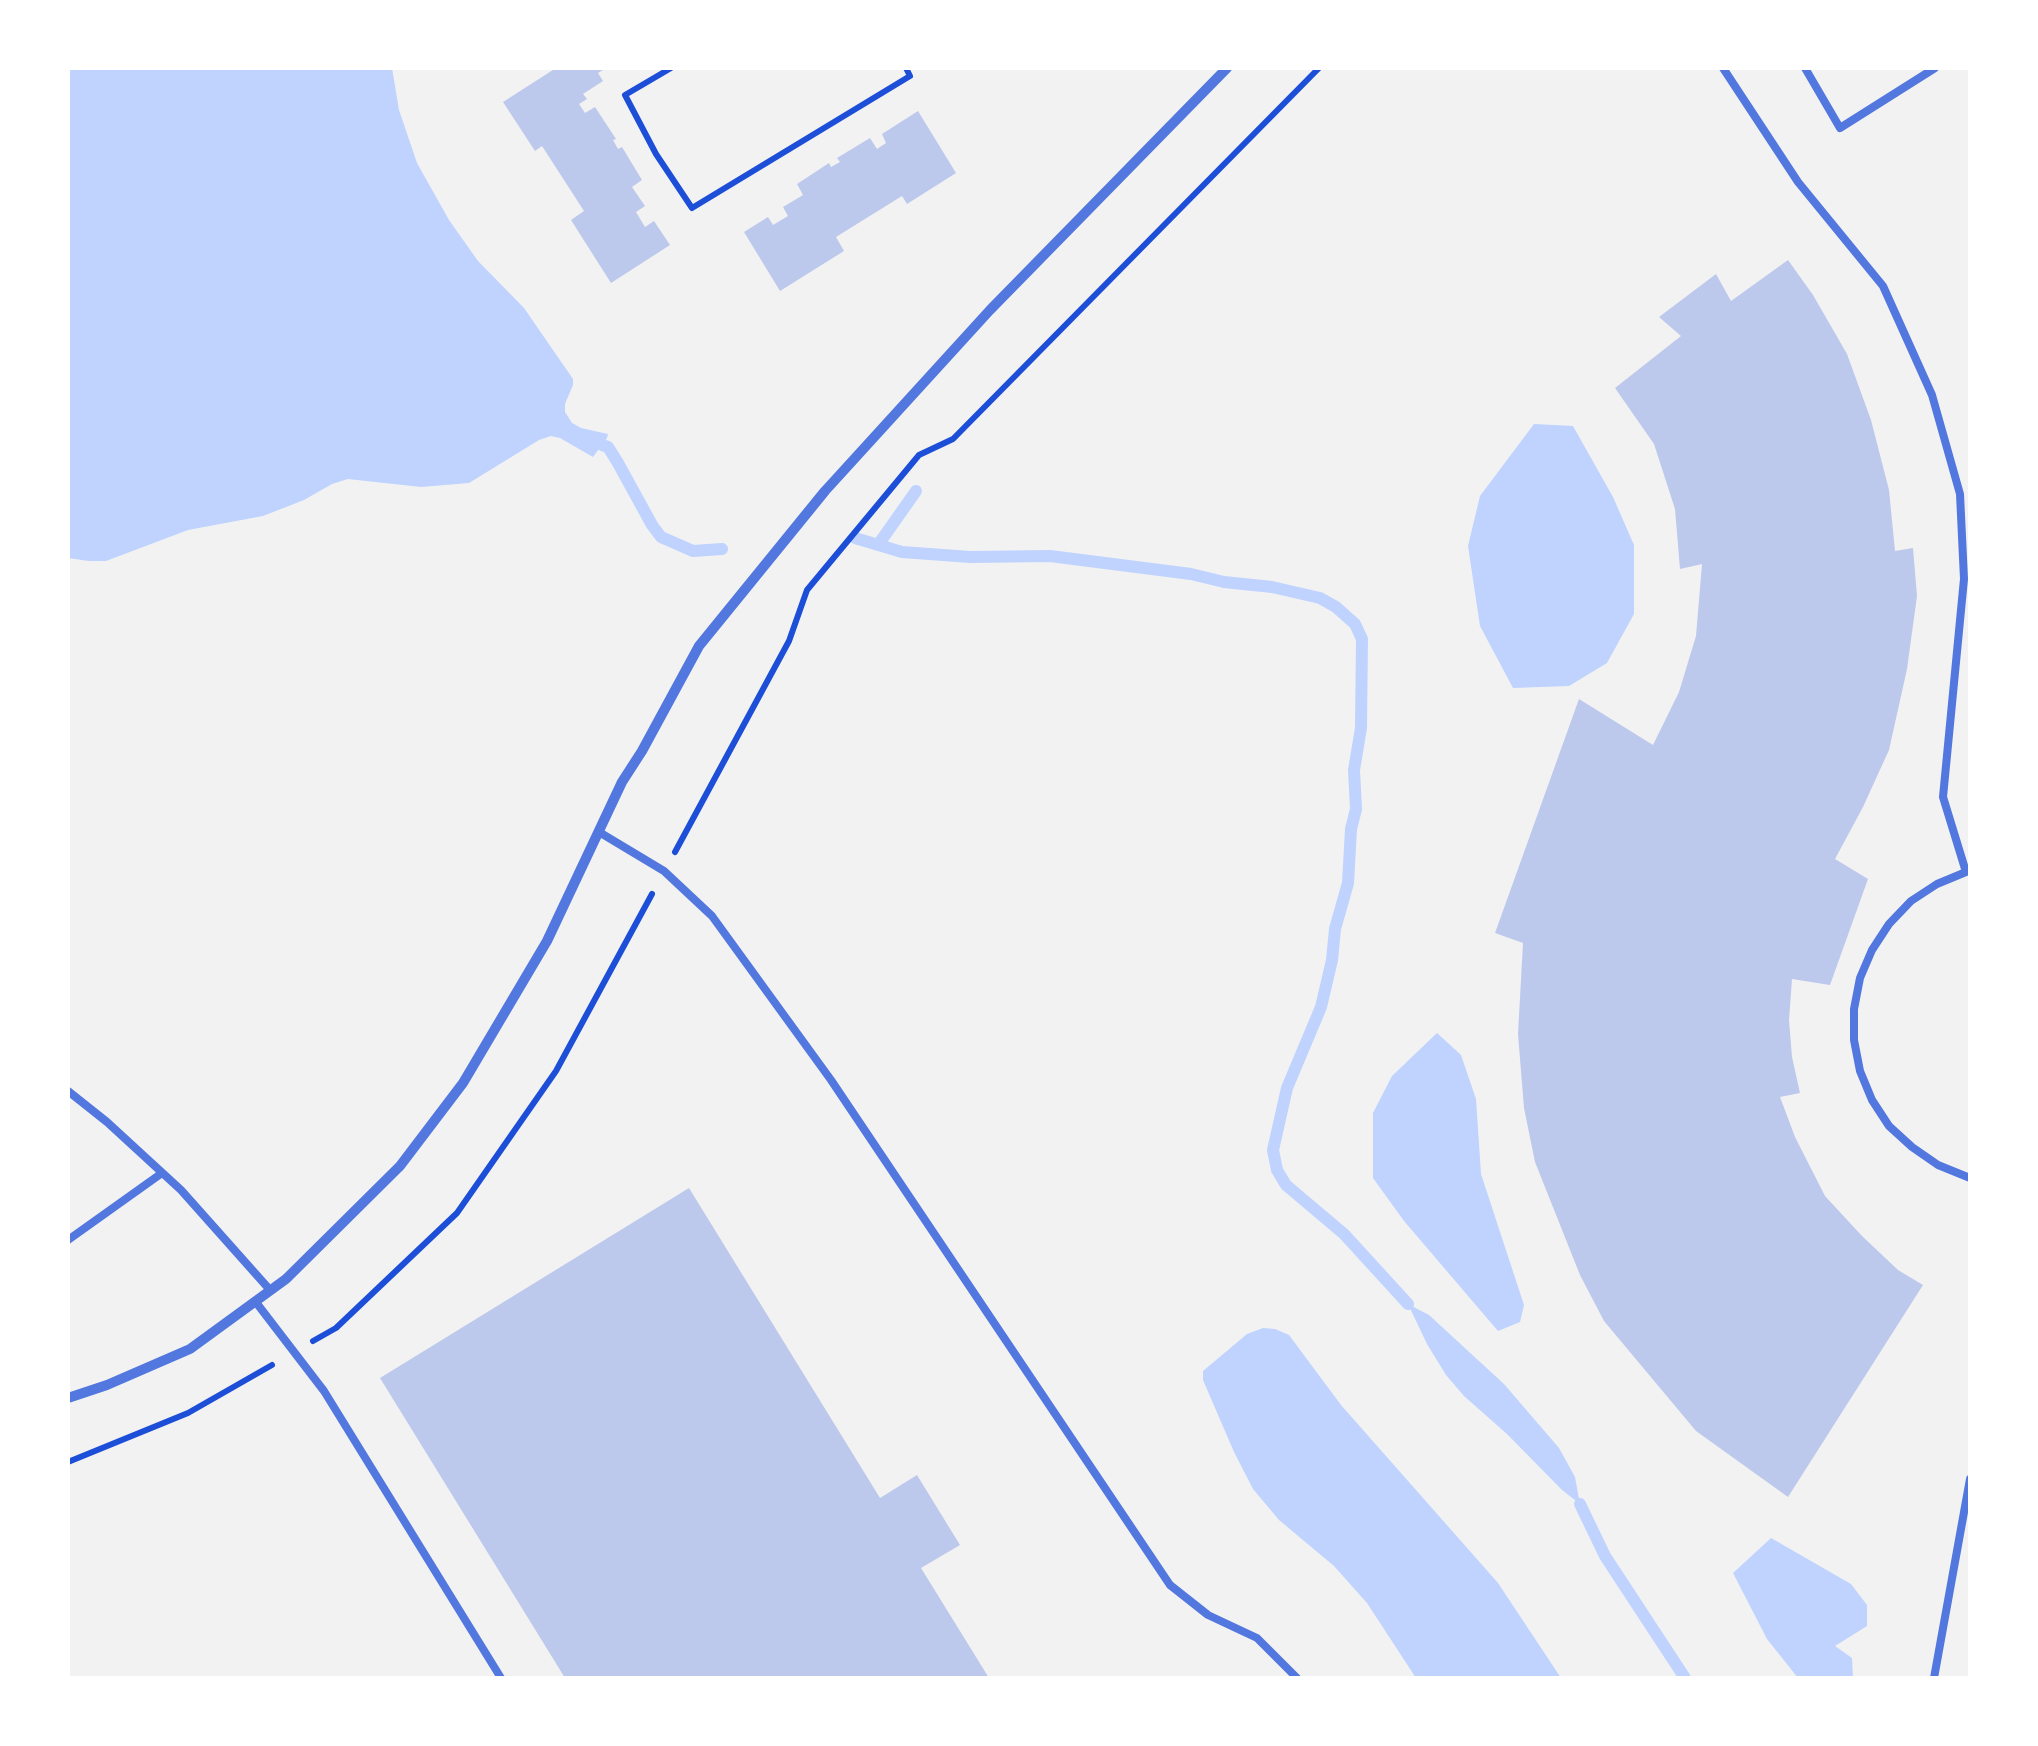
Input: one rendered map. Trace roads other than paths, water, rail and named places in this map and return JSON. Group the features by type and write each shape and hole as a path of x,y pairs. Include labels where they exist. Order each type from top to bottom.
{"street":[{"path":"68,1398 190,1349 286,1279 400,1166 463,1083 546,940 622,782 699,646 825,491 990,310 1227,68"}],"lane":[{"path":"1723,68 1798,182 1883,286 1932,396 1960,494 1964,579 1943,797 1968,871 1936,884 1888,924 1860,978 1854,1040 1860,1071 1872,1100 1890,1126 1938,1165 1970,1178"},
{"path":"1805,68 1840,128 1935,68"},
{"path":"599,832 664,872 712,916 831,1080 1170,1585 1208,1615 1258,1638 1297,1678"},
{"path":"68,1091 181,1190 270,1290"},
{"path":"68,1240 162,1173"},
{"path":"255,1301 324,1391 502,1678"},
{"path":"1934,1678 1970,1479"}],"water":[{"path":"68,68 392,68 399,110 417,163 449,220 478,261 524,308 573,379 565,404 572,423 608,434 607,438 593,457 551,436 469,483 421,487 348,479 263,516 188,530 106,561 68,558"},
{"path":"1534,424 1573,426 1613,497 1634,545 1634,614 1607,663 1569,686 1513,688 1480,626 1468,546 1480,496"},
{"path":"1437,1033 1461,1055 1476,1099 1481,1174 1524,1305 1520,1322 1498,1331 1404,1221 1373,1178 1373,1113 1392,1076"},
{"path":"1408,1304 1429,1315 1504,1384 1559,1448 1575,1477 1580,1504 1464,1396 1427,1344"},
{"path":"1263,1328 1289,1335 1341,1405 1498,1583 1561,1678 1416,1678 1367,1603 1334,1566 1279,1520 1253,1489 1203,1380 1203,1371 1247,1334"},
{"path":"1771,1538 1851,1584 1867,1605 1867,1626 1835,1646 1852,1658 1853,1678 1798,1678 1767,1639 1733,1573"}],"waterway":[{"path":"602,445 608,447 661,537 693,551 722,549"},
{"path":"878,545 916,491"},
{"path":"855,538 902,552 970,557 1050,556 1272,587 1320,598 1355,624 1362,639 1361,728 1354,770 1356,809 1348,883 1321,1007 1287,1088 1273,1150 1277,1170 1286,1185 1344,1234 1408,1304"},
{"path":"1580,1504 1605,1556 1685,1678"}]}
